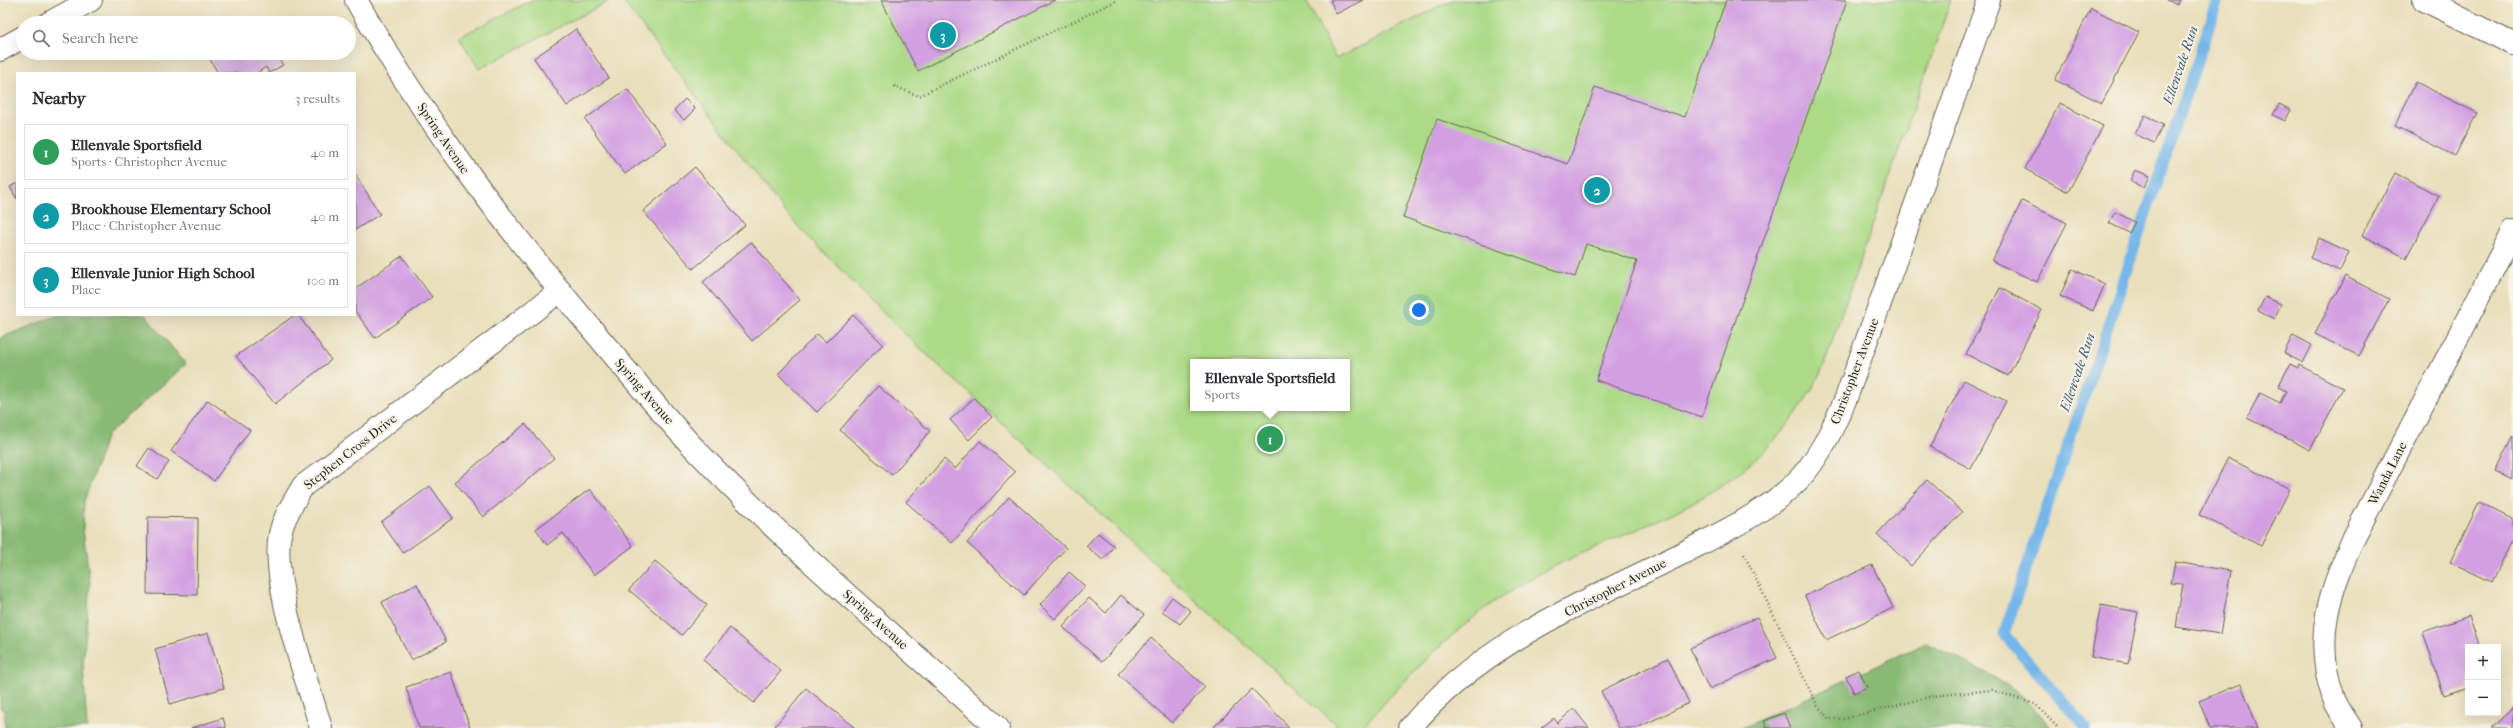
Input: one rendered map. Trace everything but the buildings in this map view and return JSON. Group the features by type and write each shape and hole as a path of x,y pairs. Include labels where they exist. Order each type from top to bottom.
{"street":[{"path":"62,16 91,0"},
{"name":"Spring Avenue","path":"356,0 389,58 471,179 560,291 694,448 757,511 998,728"},
{"name":"Christopher Avenue","path":"1410,728 1457,680 1495,651 1732,528 1781,495 1806,470 1828,437 1846,398 1989,0"},
{"path":"2424,0 2513,44"},
{"path":"0,50 16,41"},
{"name":"Wanda Lane","path":"2351,728 2333,697 2324,655 2325,618 2336,576 2354,537 2513,231"},
{"name":"Stephen Cross Drive","path":"321,728 283,597 277,554 281,530 288,512 303,486 560,291"}],"path":[{"path":"894,86 919,96 1118,0"},
{"path":"1732,528 1817,705 1829,719 1843,719 1933,696 1992,690 2035,704 2058,728"}],"green space":[{"path":"532,0 611,0 479,69 459,37"},
{"path":"622,0 1306,0 1336,59 1452,0 1951,0 1822,370 1804,402 1783,430 1761,454 1736,475 1709,493 1649,524 1551,568 1515,588 1493,603 1453,635 1415,671 1361,728 1340,728 1189,595 896,326 789,217"},
{"path":"55,316 146,316 186,364 107,435 84,502 83,529 90,583 83,665 87,728 5,728 5,711 0,708 0,338"},
{"path":"1926,643 1994,677 2025,699 2050,728 1742,728"}],"waterway":[{"name":"Ellenvale Run","path":"2086,728 2004,634 2218,0"}],"place":[{"name":"Ellenvale Junior High School","path":"943,35"},
{"name":"Brookhouse Elementary School","path":"1597,190"},
{"name":"Ellenvale Sportsfield","path":"1270,439"}]}
